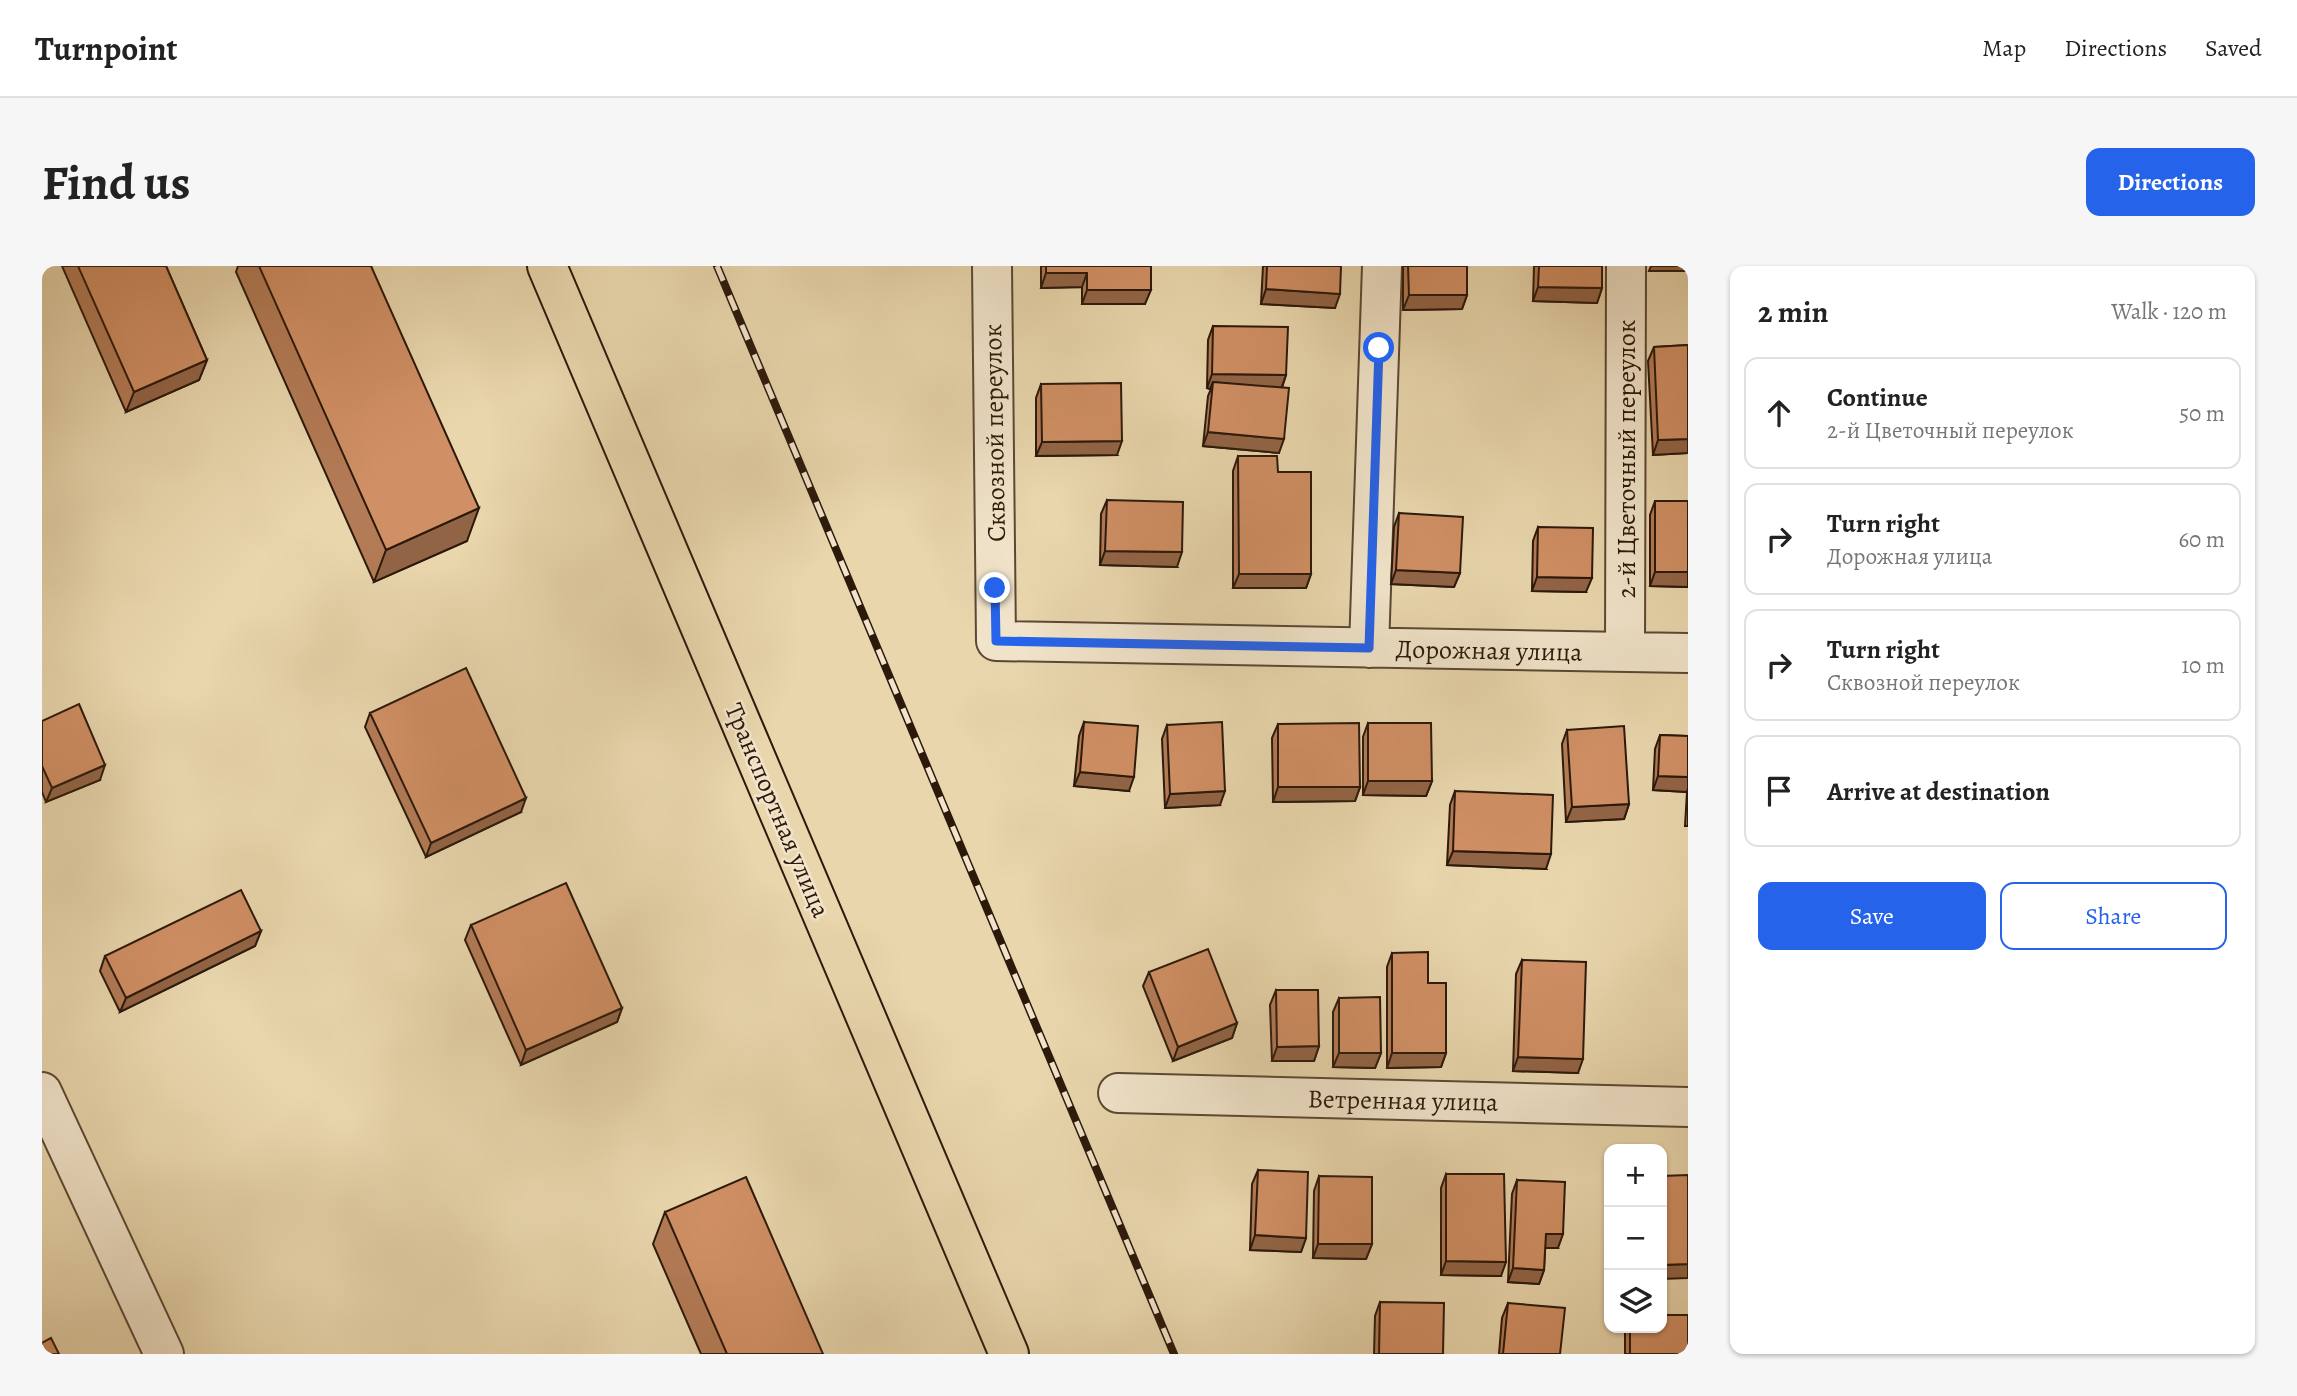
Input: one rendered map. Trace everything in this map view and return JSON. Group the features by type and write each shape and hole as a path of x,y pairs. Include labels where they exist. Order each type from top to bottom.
{"main road":[{"name":"Транспортная улица","path":"547,266 1009,1354"}],"street":[{"name":"Сквозной переулок","path":"992,266 996,641"},
{"path":"1369,648 1382,266"},
{"name":"2-й Цветочный переулок","path":"1625,652 1626,266"},
{"name":"Дорожная улица","path":"996,641 1688,653"},
{"path":"42,1092 164,1354"},
{"name":"Ветренная улица","path":"1118,1093 1688,1107"}],"building":[{"path":"78,266 166,266 207,360 134,392"},
{"path":"259,266 371,266 479,508 386,550"},
{"path":"1046,266 1151,266 1151,290 1087,290 1087,273 1046,273"},
{"path":"1267,266 1341,266 1340,294 1266,289"},
{"path":"1408,266 1467,266 1467,295 1409,295"},
{"path":"1539,266 1602,266 1602,288 1538,287"},
{"path":"1213,326 1288,327 1286,375 1212,374"},
{"path":"1688,345 1688,439 1658,440 1654,347"},
{"path":"1213,382 1289,388 1284,439 1208,432"},
{"path":"1121,383 1122,441 1042,442 1041,384"},
{"path":"1238,456 1277,456 1278,472 1311,472 1311,574 1239,574"},
{"path":"1107,500 1183,502 1182,552 1105,551"},
{"path":"1655,501 1688,501 1688,572 1655,572"},
{"path":"1399,513 1463,517 1460,573 1396,570"},
{"path":"1538,527 1593,528 1592,578 1537,577"},
{"path":"466,668 526,798 431,843 370,713"},
{"path":"79,704 105,765 52,788 42,766 42,721"},
{"path":"1084,722 1138,726 1134,777 1080,772"},
{"path":"1222,722 1225,791 1170,794 1167,725"},
{"path":"1359,723 1360,787 1278,787 1278,724"},
{"path":"1368,723 1431,723 1432,781 1368,781"},
{"path":"1624,726 1629,804 1572,807 1567,730"},
{"path":"1660,735 1688,736 1688,777 1658,776"},
{"path":"1455,791 1553,795 1551,854 1453,851"},
{"path":"566,883 622,1008 526,1050 471,925"},
{"path":"241,890 261,931 126,998 105,956"},
{"path":"1208,949 1237,1023 1178,1047 1149,972"},
{"path":"1428,952 1428,983 1446,983 1446,1053 1392,1053 1392,953"},
{"path":"1522,960 1586,962 1583,1059 1518,1057"},
{"path":"1276,990 1318,990 1319,1046 1277,1047"},
{"path":"1380,997 1381,1053 1339,1053 1339,998"},
{"path":"1258,1170 1308,1172 1306,1238 1255,1235"},
{"path":"1446,1174 1504,1174 1506,1262 1446,1261"},
{"path":"1688,1175 1688,1264 1667,1265 1667,1176"},
{"path":"1319,1176 1372,1177 1372,1244 1318,1244"},
{"path":"746,1177 823,1354 727,1354 665,1212"},
{"path":"1517,1180 1565,1182 1563,1234 1546,1234 1544,1270 1513,1268"},
{"path":"1380,1302 1444,1303 1443,1354 1379,1354"},
{"path":"1508,1303 1565,1308 1560,1354 1503,1354"},
{"path":"1667,1315 1688,1315 1688,1354 1630,1354 1630,1333 1667,1333"},
{"path":"51,1338 59,1354 42,1354 42,1343"}],"railway":[{"path":"717,266 1174,1354"}],"route":[{"path":"995,588 996,641 1369,648 1379,348"}]}
